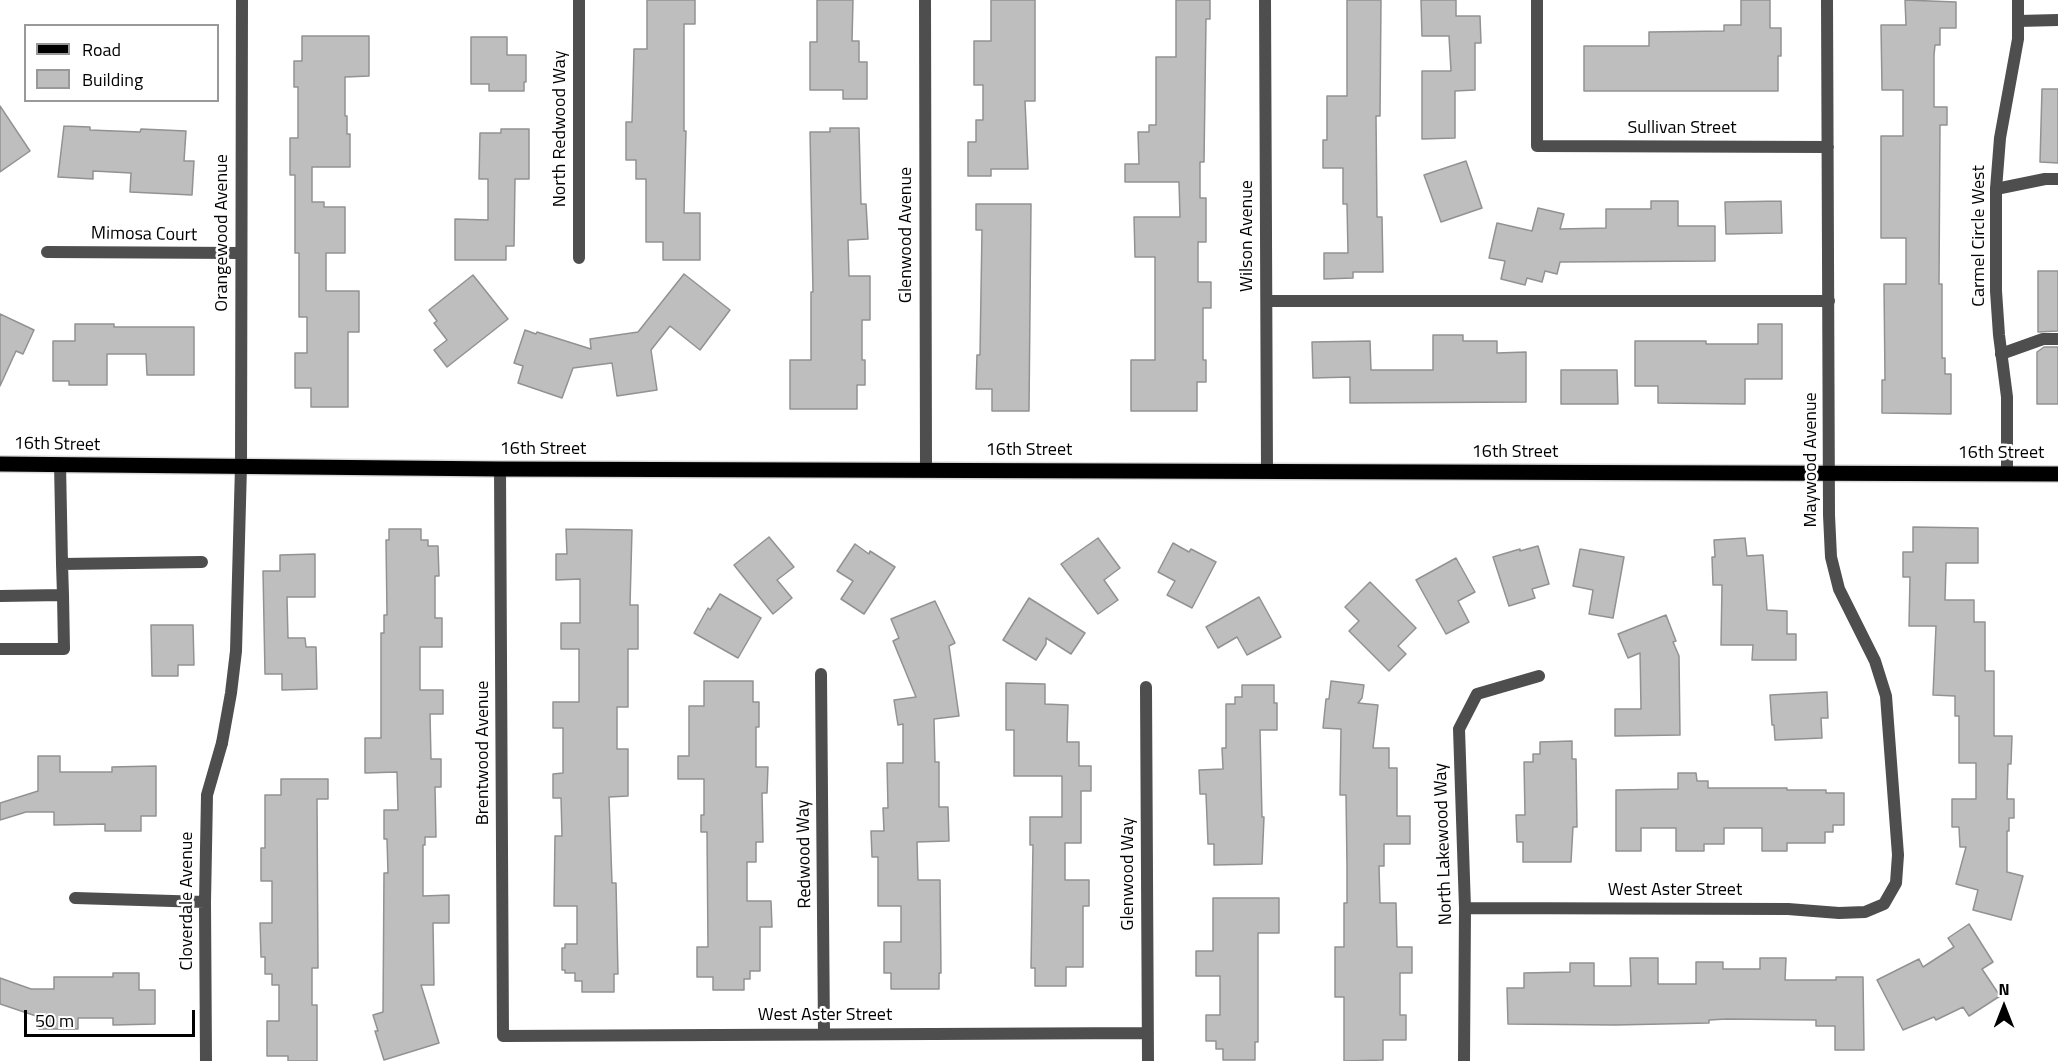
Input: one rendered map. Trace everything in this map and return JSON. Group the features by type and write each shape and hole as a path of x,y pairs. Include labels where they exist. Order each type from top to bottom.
{"main road":[{"name":"16th Street","path":"0,464 500,469 2058,474"}],"street":[{"name":"Orangewood Avenue","path":"222,743 236,651 241,466 242,0"},
{"name":"North Redwood Way","path":"579,0 579,258"},
{"name":"Glenwood Avenue","path":"925,0 926,470"},
{"name":"Wilson Avenue","path":"1265,0 1267,472"},
{"name":"Sullivan Street","path":"1537,0 1537,146 1828,147"},
{"name":"Maywood Avenue","path":"1827,0 1829,474 1832,557 1839,589 1875,661 1886,696 1898,855 1896,883 1884,904"},
{"name":"Carmel Circle West","path":"2007,474 2007,396 1996,291 1996,189 2000,138 2018,39 2018,0"},
{"path":"2018,21 2058,20"},
{"path":"1996,189 2045,179 2058,179"},
{"name":"Mimosa Court","path":"47,252 241,254"},
{"path":"1267,301 1829,301"},
{"path":"2001,354 2043,339 2058,339"},
{"path":"0,649 63,649 60,464"},
{"name":"Brentwood Avenue","path":"500,469 503,1036"},
{"path":"62,564 202,562"},
{"path":"0,596 63,595"},
{"name":"Redwood Way","path":"821,674 824,1034"},
{"name":"North Lakewood Way","path":"1464,1061 1465,908 1459,729 1477,694 1539,676"},
{"name":"Glenwood Way","path":"1146,687 1148,1061"},
{"name":"Cloverdale Avenue","path":"206,1061 207,795 222,743"},
{"path":"75,898 205,902"},
{"name":"West Aster Street","path":"1465,908 1788,909 1839,913 1865,912 1884,904"},
{"name":"West Aster Street","path":"503,1036 1148,1033"}],"building":[{"path":"647,0 695,0 695,24 684,24 684,131 686,131 684,213 700,213 700,260 663,260 663,242 646,242 646,179 636,179 636,160 626,160 626,122 632,122 634,49 647,49"},
{"path":"817,0 853,0 852,41 859,41 859,62 867,62 867,99 843,99 843,90 810,90 810,42 817,42"},
{"path":"991,0 1035,0 1035,101 1025,101 1028,169 991,169 991,176 968,176 968,142 976,142 976,120 983,120 983,85 974,85 974,41 991,41"},
{"path":"1176,0 1210,0 1210,19 1206,19 1204,162 1200,162 1200,198 1206,198 1206,242 1198,242 1198,282 1211,282 1211,308 1203,308 1203,360 1206,360 1206,382 1197,382 1197,411 1131,411 1131,360 1155,360 1155,257 1135,257 1134,217 1180,217 1179,182 1125,182 1125,164 1139,164 1138,132 1149,132 1149,125 1156,125 1156,57 1176,57"},
{"path":"1347,0 1381,0 1380,116 1376,116 1377,217 1382,217 1383,272 1353,272 1353,278 1324,279 1324,253 1348,253 1347,204 1343,204 1343,168 1323,168 1323,140 1327,140 1327,96 1347,96"},
{"path":"1421,0 1456,0 1456,16 1480,16 1481,43 1475,43 1475,90 1455,91 1455,138 1422,139 1422,71 1451,71 1449,36 1422,36"},
{"path":"1741,0 1770,0 1770,28 1781,28 1778,91 1584,91 1584,46 1649,46 1649,32 1724,31 1724,25 1741,25"},
{"path":"1905,0 1956,2 1956,28 1940,28 1940,45 1935,45 1934,55 1934,107 1947,107 1947,125 1940,125 1939,284 1942,284 1942,358 1945,358 1945,374 1951,374 1951,414 1882,413 1882,380 1885,380 1884,284 1906,284 1906,238 1881,238 1881,136 1903,136 1903,90 1882,90 1881,25 1906,25"},
{"path":"302,36 369,36 369,76 345,77 345,116 347,116 347,134 350,134 350,167 312,167 312,202 324,202 324,207 345,207 345,253 326,253 326,291 359,291 359,332 348,332 348,407 311,407 311,388 295,388 295,353 307,353 307,317 299,317 299,253 295,253 295,175 290,175 290,138 298,138 298,87 294,87 294,61 302,61"},
{"path":"471,37 507,37 507,55 526,55 524,91 489,91 489,84 471,84"},
{"path":"2042,89 2058,89 2058,163 2040,162"},
{"path":"0,106 30,151 0,172"},
{"path":"64,126 90,127 90,130 186,131 184,161 194,161 192,195 130,192 131,173 93,171 93,179 58,177"},
{"path":"830,128 859,128 861,204 866,204 868,239 848,240 849,276 870,276 870,320 862,320 862,360 865,360 865,385 857,385 857,409 790,409 790,360 811,360 811,292 813,292 810,132 830,132"},
{"path":"501,129 529,129 529,179 515,179 514,246 506,246 506,260 455,260 455,219 488,220 488,179 479,179 480,133 501,133"},
{"path":"1466,161 1482,208 1441,222 1424,175"},
{"path":"1651,201 1678,201 1678,226 1715,226 1715,261 1560,262 1557,274 1545,271 1542,282 1527,278 1525,285 1501,279 1505,261 1489,258 1497,223 1532,231 1538,208 1564,214 1560,229 1606,228 1606,209 1651,209"},
{"path":"1781,201 1782,233 1726,234 1725,202"},
{"path":"976,204 1031,204 1029,411 992,411 992,389 976,389 977,355 980,355 982,230 976,230"},
{"path":"2038,271 2058,271 2058,331 2038,332"},
{"path":"684,274 730,310 700,350 670,326 651,350 657,390 617,396 612,363 573,368 562,398 518,383 523,366 514,363 525,330 591,349 590,339 638,332"},
{"path":"473,275 508,319 447,367 434,350 447,340 434,323 437,321 429,310"},
{"path":"0,314 34,330 23,354 16,351 0,386"},
{"path":"75,324 114,324 114,327 194,327 194,375 147,375 146,354 107,354 107,385 69,385 69,381 53,381 53,341 75,341"},
{"path":"1758,324 1782,324 1782,379 1745,379 1745,404 1658,403 1658,386 1635,386 1635,341 1758,344"},
{"path":"1433,335 1463,335 1463,341 1497,341 1497,353 1526,352 1526,402 1350,403 1350,377 1313,378 1312,342 1370,341 1371,370 1433,370"},
{"path":"2044,347 2058,347 2058,404 2037,404 2037,352"},
{"path":"1561,370 1617,370 1618,404 1561,404"},
{"path":"1913,527 1978,528 1978,563 1946,563 1945,600 1974,600 1974,622 1985,622 1985,671 1994,671 1994,736 2012,736 2007,799 2014,799 2014,818 2009,818 2009,831 2007,831 2007,872 2023,876 2011,920 1973,910 1978,890 1956,884 1966,847 1960,847 1959,827 1952,827 1952,799 1976,799 1976,763 1959,763 1959,716 1955,716 1955,696 1933,695 1936,626 1909,626 1910,577 1903,577 1903,552 1913,552"},
{"path":"389,529 421,529 421,540 428,540 428,546 438,546 439,576 435,576 435,618 442,618 442,647 420,647 420,690 443,690 443,714 430,714 431,759 441,759 441,787 435,787 436,837 425,837 425,845 423,845 423,896 449,895 449,923 433,923 434,985 421,985 439,1043 384,1060 375,1031 378,1031 373,1015 383,1012 384,873 388,873 387,839 384,839 384,810 398,810 397,772 365,773 365,738 381,738 381,633 384,633 384,615 387,615 386,540 389,540"},
{"path":"566,529 632,530 630,605 638,605 638,649 628,649 628,707 617,707 617,749 628,749 628,796 609,797 612,883 616,883 618,974 614,974 614,992 582,992 582,981 575,981 575,973 565,973 565,970 562,970 562,948 565,948 565,944 577,944 577,906 554,906 555,836 562,836 561,798 553,798 553,774 563,773 563,728 553,728 553,702 579,702 579,649 561,649 561,623 580,623 580,579 556,580 556,554 567,554"},
{"path":"769,537 794,567 777,580 792,598 773,614 734,565"},
{"path":"1098,538 1120,568 1104,580 1118,600 1098,614 1061,564"},
{"path":"1745,538 1747,556 1763,555 1767,610 1787,611 1787,634 1796,634 1796,660 1752,660 1753,645 1721,645 1722,585 1713,585 1714,540"},
{"path":"1173,543 1216,562 1192,608 1167,595 1175,581 1158,572"},
{"path":"855,544 895,567 864,614 841,599 853,581 837,571"},
{"path":"1538,546 1549,584 1532,589 1535,598 1509,606 1493,557"},
{"path":"1580,549 1624,557 1613,618 1589,614 1593,590 1573,586"},
{"path":"315,554 315,597 287,597 288,638 305,638 306,647 316,647 317,689 282,690 282,674 265,674 263,571 280,571 280,555"},
{"path":"1456,558 1475,592 1458,601 1469,622 1446,634 1416,580"},
{"path":"1370,582 1416,628 1398,646 1406,654 1389,671 1349,631 1359,621 1345,607"},
{"path":"720,594 761,618 738,658 694,633 708,608 710,610"},
{"path":"1259,597 1281,637 1247,655 1237,637 1218,648 1206,627"},
{"path":"1029,598 1085,633 1071,654 1046,638 1046,644 1036,660 1003,640"},
{"path":"935,601 955,643 949,646 959,716 934,719 935,762 939,762 939,807 948,807 949,841 917,842 918,880 940,880 941,973 939,973 939,989 891,989 891,973 884,973 884,942 901,942 901,906 878,906 878,857 872,857 871,831 884,831 883,808 888,808 887,763 903,763 903,724 898,725 894,700 916,697 893,641 899,638 891,619"},
{"path":"1666,615 1679,656 1680,735 1615,736 1615,709 1641,709 1640,653 1628,658 1618,634"},
{"path":"151,625 193,625 194,665 178,665 178,676 152,676"},
{"path":"704,681 753,681 753,702 759,702 759,727 756,727 756,767 768,767 767,793 762,793 763,842 756,842 756,862 747,862 747,901 771,901 772,927 760,927 760,971 750,971 750,979 744,979 744,990 713,990 713,977 697,977 697,947 708,947 707,832 701,832 701,815 704,815 704,779 678,779 678,756 689,756 689,706 704,706"},
{"path":"1331,681 1364,685 1362,698 1358,703 1378,705 1373,748 1389,748 1389,768 1397,768 1397,816 1410,816 1410,844 1384,844 1384,866 1379,866 1380,903 1396,903 1397,947 1412,947 1412,973 1400,973 1400,1015 1406,1015 1406,1040 1383,1040 1383,1060 1344,1061 1344,997 1335,997 1335,947 1344,947 1347,866 1346,795 1340,795 1341,729 1323,728 1326,699 1329,699"},
{"path":"1006,683 1045,684 1045,704 1068,705 1067,742 1079,742 1079,766 1091,766 1091,791 1081,791 1081,843 1065,843 1065,880 1089,880 1089,906 1083,906 1083,967 1066,967 1066,986 1035,986 1035,968 1031,968 1033,845 1030,845 1030,817 1062,817 1062,776 1014,776 1014,730 1006,730"},
{"path":"1242,685 1274,685 1274,703 1277,703 1277,730 1260,730 1262,817 1264,817 1262,864 1214,865 1214,844 1208,844 1206,794 1200,794 1199,770 1223,769 1222,748 1226,748 1226,704 1235,704 1235,697 1242,697"},
{"path":"1827,692 1828,718 1821,718 1822,738 1775,740 1770,695"},
{"path":"1572,741 1572,759 1576,759 1577,827 1573,827 1571,862 1523,862 1523,842 1517,842 1516,815 1525,815 1524,762 1533,762 1533,754 1540,754 1540,742"},
{"path":"38,756 60,756 60,772 112,772 112,767 156,766 156,816 141,816 141,831 105,831 105,824 54,825 54,812 26,812 0,820 0,803 38,791"},
{"path":"1678,773 1696,773 1697,781 1708,781 1708,788 1787,788 1787,790 1826,790 1826,793 1844,793 1844,825 1833,825 1833,832 1825,832 1825,843 1787,843 1787,851 1762,851 1762,828 1724,828 1724,844 1704,844 1704,851 1676,851 1676,828 1641,828 1641,851 1616,851 1616,790 1678,789"},
{"path":"281,779 328,779 328,799 317,799 318,968 312,968 312,1005 317,1005 317,1061 288,1061 288,1056 267,1056 267,1021 279,1021 279,985 272,985 272,974 265,974 265,957 261,957 260,923 272,923 272,881 261,881 261,848 265,848 265,795 281,795"},
{"path":"1213,898 1279,898 1279,933 1258,933 1258,1042 1255,1042 1255,1060 1223,1060 1223,1049 1216,1049 1216,1041 1206,1041 1206,1015 1220,1015 1220,976 1196,976 1196,951 1213,951"},
{"path":"1969,924 1993,962 1982,969 2000,996 1969,1016 1963,1007 1936,1020 1934,1017 1903,1030 1877,980 1919,959 1923,967 1954,947 1948,938"},
{"path":"1630,958 1658,958 1658,984 1696,984 1696,962 1723,962 1723,969 1760,969 1760,958 1786,958 1785,980 1836,980 1836,977 1863,977 1864,1050 1835,1050 1835,1026 1816,1026 1816,1020 1727,1019 1709,1020 1709,1023 1615,1025 1508,1024 1507,988 1524,988 1524,973 1570,972 1570,963 1594,963 1594,986 1631,986"},
{"path":"113,973 139,973 139,990 155,990 155,1024 113,1025 113,1018 78,1018 78,1029 39,1029 39,1017 0,1004 0,978 31,989 54,989 54,977 113,977"}]}
